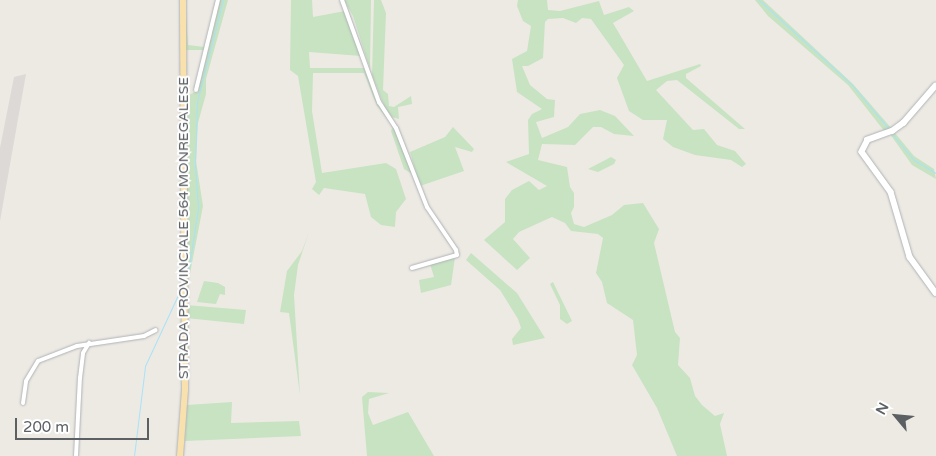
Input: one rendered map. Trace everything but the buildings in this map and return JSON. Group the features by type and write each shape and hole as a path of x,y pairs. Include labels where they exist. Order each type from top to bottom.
{"main road":[{"name":"STRADA PROVINCIALE 564 MONREGALESE","path":"180,456 185,389 183,0"}],"street":[{"path":"196,90 218,0"},
{"path":"342,0 379,102 396,128 427,207 456,250 457,255 412,268"},
{"path":"936,86 904,123 893,131 868,140 862,152 891,192 910,257 936,293"},
{"path":"23,403 26,381 36,363 89,343 144,336 156,330"},
{"path":"76,456 80,378 83,353 89,343"}],"shaded area":[{"path":"26,74 0,221 0,148 14,77"}],"green space":[{"path":"185,0 188,45 205,47 205,50 186,50"},
{"path":"220,0 228,0 206,79 206,94 198,123 196,161 203,206 187,289 186,96 198,91"},
{"path":"291,0 312,0 313,17 345,11 361,56 309,52 310,68 364,68 375,97 390,122 377,106 364,73 313,73 312,111 322,173 386,163 396,169 406,199 396,212 395,227 381,225 371,217 365,194 324,188 319,195 312,189 316,182 298,76 290,70"},
{"path":"344,0 371,0 370,69 353,16"},
{"path":"374,0 381,0 386,13 383,90 388,94 389,106 394,107 411,96 412,104 398,107 399,119 392,117 385,108 372,75"},
{"path":"518,0 547,0 548,10 560,11 599,1 604,15 629,7 634,11 613,23 647,81 700,64 701,66 686,74 686,78 745,129 739,129 677,80 667,81 656,90 693,130 704,129 717,145 735,151 746,164 742,167 731,160 695,155 673,147 663,139 667,120 643,120 629,111 617,78 624,65 591,19 582,18 576,23 563,18 548,19 545,22 543,58 528,66 522,66 530,85 547,99 555,100 554,117 536,122 542,138 568,127 580,114 600,110 615,116 634,136 614,134 601,127 593,127 575,145 542,144 538,160 567,167 570,187 574,193 574,207 571,213 574,224 584,227 612,215 624,205 643,203 659,229 654,243 675,332 680,338 678,365 690,378 695,396 702,405 715,416 724,413 720,424 727,456 677,456 657,408 632,365 637,355 633,320 607,303 602,282 596,273 603,238 598,234 571,231 565,223 552,217 519,232 513,239 530,258 517,270 484,240 505,222 505,199 512,190 529,181 539,190 547,186 506,162 529,154 528,120 532,114 542,109 517,92 512,59 527,51 531,26 523,21 517,6"},
{"path":"755,0 763,0 853,84 892,129 885,132 848,85 768,16"},
{"path":"393,127 412,174 404,169 391,131"},
{"path":"453,127 474,149 472,152 455,147 464,171 420,186 410,152 445,137"},
{"path":"895,133 914,156 934,169 936,179 912,165 890,134"},
{"path":"611,157 616,160 614,164 598,172 588,169"},
{"path":"309,232 298,265 294,295 300,395 289,313 280,312 287,271 302,251"},
{"path":"471,253 517,293 545,338 513,345 512,339 521,328 518,319 500,290 466,260"},
{"path":"455,257 451,285 421,293 419,280 434,277 430,264"},
{"path":"204,281 218,283 225,287 225,295 220,294 216,304 197,302"},
{"path":"553,282 572,321 567,324 560,319 560,305 550,284"},
{"path":"186,305 246,310 244,324 186,318"},
{"path":"368,392 389,393 369,399 368,413 373,425 408,412 434,456 367,456 362,397"},
{"path":"232,402 231,423 299,421 301,436 185,441 187,405"}],"waterway":[{"path":"187,281 198,207 195,165 197,102 223,0"},
{"path":"759,0 852,85 889,129"},
{"path":"893,135 914,160 936,173"},
{"path":"134,456 145,366 178,295"}]}
